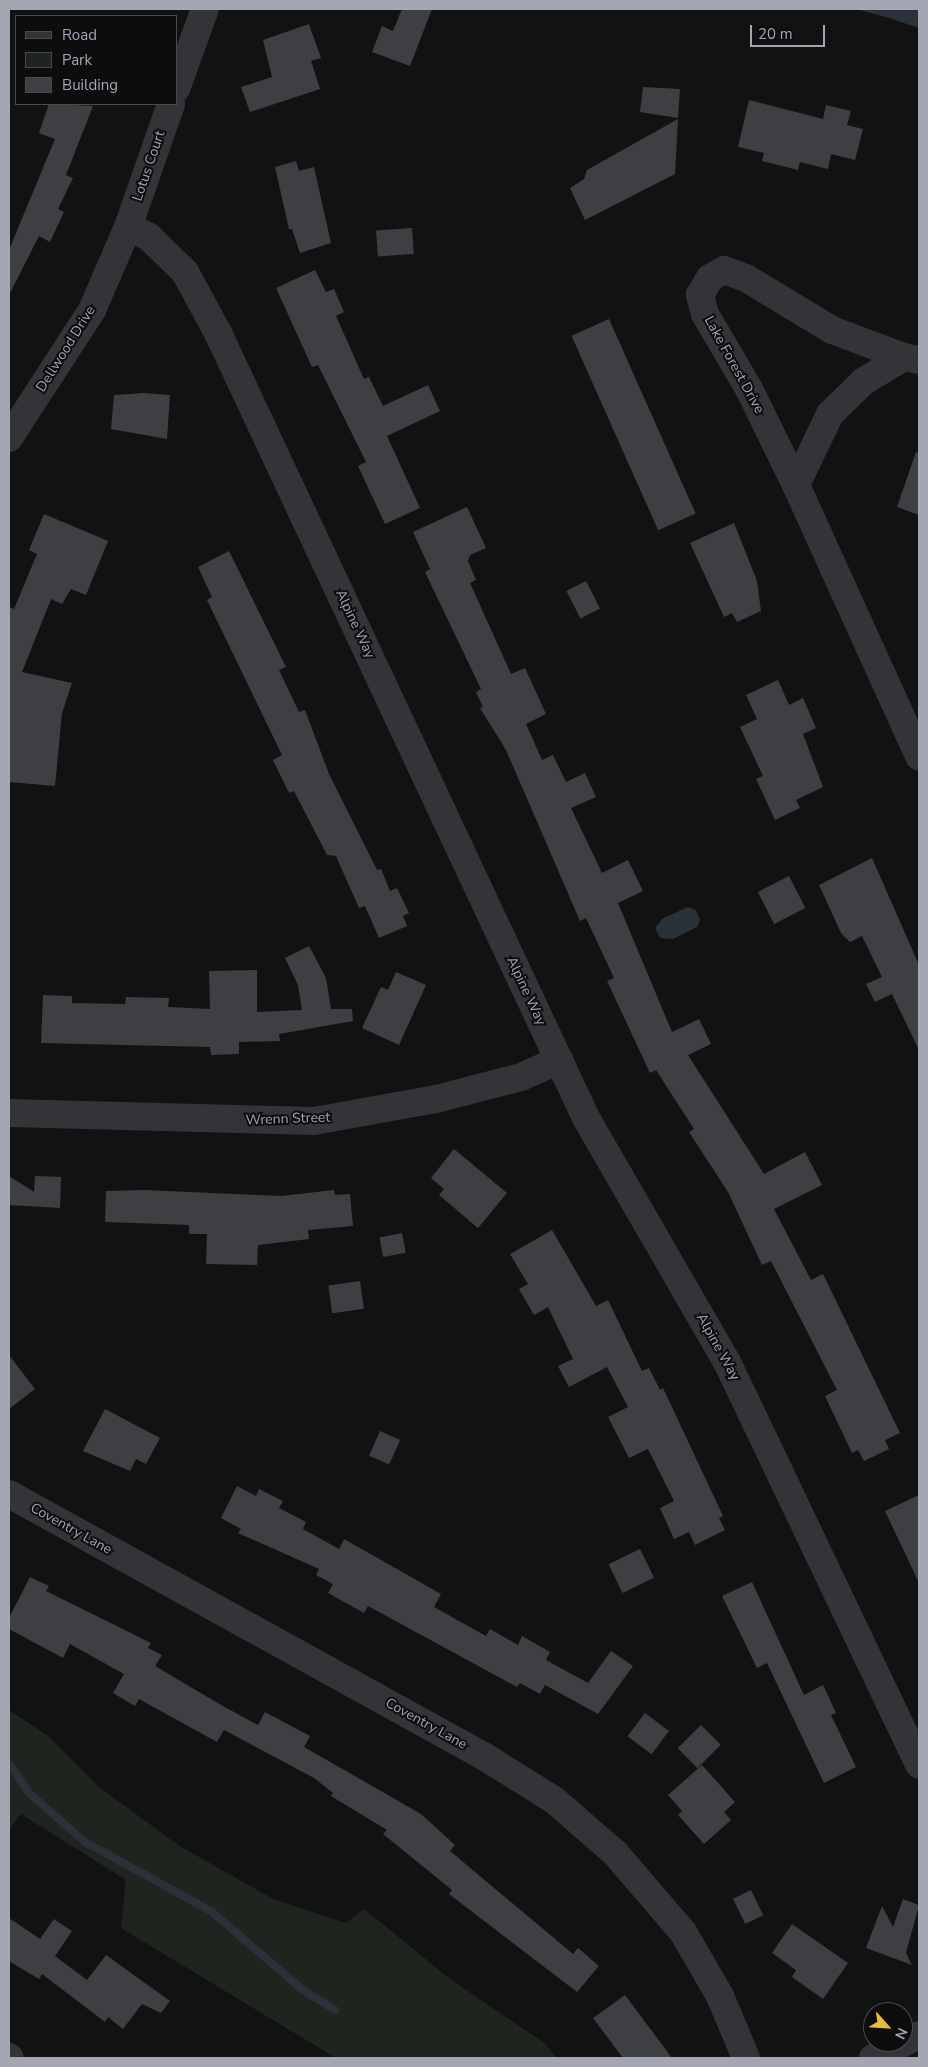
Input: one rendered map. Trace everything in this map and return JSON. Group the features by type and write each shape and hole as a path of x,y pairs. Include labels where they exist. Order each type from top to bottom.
{"street":[{"path":"178,83 205,9"},
{"name":"Lotus Court","path":"128,228 171,105"},
{"name":"Dellwood Drive","path":"9,438 92,310 128,228"},
{"name":"Alpine Way","path":"128,228 149,237 185,272 218,333 559,1060 616,1173 727,1362 919,1765"},
{"name":"Lake Forest Drive","path":"912,358 832,330 746,278 724,270 710,278 700,295 705,314 749,389 796,486 919,756"},
{"name":"Lake Forest Drive","path":"796,486 830,414 864,381 912,358"},
{"name":"Wrenn Street","path":"9,1113 314,1121 436,1099 521,1077 559,1060"},
{"name":"Coventry Lane","path":"9,1494 477,1752 554,1800 615,1853 683,1932 715,1987 746,2058"},
{"path":"873,2058 919,2035"}],"green space":[{"path":"9,1710 47,1735 99,1787 178,1845 273,1899 346,1923 364,1909 450,1979 543,2042 557,2058 336,2058 121,1928 126,1880 21,1814 9,1830"}],"shaded area":[{"path":"856,9 919,9 919,28 889,18"},
{"path":"688,907 696,910 700,920 697,927 673,939 660,938 655,928 662,919"}],"building":[{"path":"402,9 432,9 410,66 372,52 382,26 393,31"},
{"path":"309,24 321,58 311,61 320,89 250,112 241,87 272,77 263,40"},
{"path":"643,87 680,89 678,118 640,112"},
{"path":"749,100 823,119 826,105 851,111 847,125 863,129 855,160 831,154 828,169 800,162 798,170 762,161 764,153 738,147"},
{"path":"49,105 93,106 66,175 73,178 58,209 64,212 50,242 39,236 9,295 9,250 55,139 39,133"},
{"path":"678,119 675,174 585,220 570,188 584,179 587,170"},
{"path":"296,161 299,171 314,167 331,243 300,253 292,229 289,229 275,167"},
{"path":"412,228 414,254 378,256 376,231"},
{"path":"315,270 326,292 334,289 344,312 336,316 364,379 369,377 383,406 428,385 440,411 387,436 420,508 385,524 358,466 366,462 318,365 312,367 276,288"},
{"path":"609,319 696,514 658,530 572,336"},
{"path":"144,393 170,395 167,439 111,429 114,395"},
{"path":"916,452 919,453 919,515 897,507"},
{"path":"467,507 486,548 470,555 468,561 476,580 470,583 511,674 525,668 546,714 526,724 542,760 553,755 566,782 585,773 596,797 571,808 602,873 628,860 643,891 618,903 672,1032 699,1019 711,1044 688,1055 764,1174 805,1152 822,1185 774,1209 811,1280 823,1274 900,1433 885,1440 889,1449 864,1461 858,1450 852,1453 825,1396 837,1390 771,1261 762,1265 728,1192 689,1132 694,1129 656,1070 650,1073 607,981 614,978 586,918 580,921 506,750 480,708 483,707 476,692 481,689 425,572 430,569 413,532"},
{"path":"44,514 108,541 86,595 71,589 62,604 51,599 22,672 72,683 62,713 55,786 9,782 9,607 14,609 37,554 29,550"},
{"path":"734,523 757,581 761,611 737,622 732,613 724,617 690,543"},
{"path":"229,551 286,667 279,670 299,712 305,710 329,774 377,870 381,869 390,891 397,888 409,913 403,916 407,926 379,938 365,906 359,908 336,856 327,855 294,791 289,793 273,760 282,755 207,600 212,597 198,567"},
{"path":"586,581 600,609 580,619 566,591"},
{"path":"778,680 789,705 803,698 816,728 803,734 823,787 796,800 800,808 775,820 756,779 763,776 740,727 757,719 746,695"},
{"path":"872,858 919,965 919,1050 892,994 875,1002 866,984 882,977 862,936 850,942 841,933 819,885"},
{"path":"789,876 805,908 774,924 758,892"},
{"path":"309,946 326,978 331,1009 352,1009 353,1021 279,1034 280,1041 239,1042 239,1054 211,1055 210,1047 41,1043 43,995 72,996 72,1003 125,1004 126,997 169,998 168,1007 210,1009 209,971 257,970 257,1012 302,1010 298,985 285,958"},
{"path":"396,972 426,985 399,1045 362,1028 381,987 388,990"},
{"path":"454,1149 507,1193 478,1228 439,1195 444,1189 431,1178"},
{"path":"9,1176 34,1192 35,1176 61,1177 60,1208 9,1205"},
{"path":"145,1190 281,1196 334,1190 335,1195 350,1194 353,1226 308,1230 309,1239 258,1245 257,1265 206,1264 207,1234 189,1234 189,1225 105,1222 106,1191"},
{"path":"552,1230 596,1306 608,1300 642,1371 649,1368 660,1390 663,1388 723,1516 719,1518 725,1530 695,1545 689,1532 674,1539 660,1508 674,1501 648,1449 629,1458 608,1417 628,1407 607,1367 569,1387 558,1366 573,1359 548,1307 534,1315 519,1289 528,1284 510,1254"},
{"path":"402,1233 406,1253 383,1257 379,1237"},
{"path":"360,1281 364,1309 332,1313 328,1285"},
{"path":"9,1355 35,1389 9,1409"},
{"path":"105,1409 160,1438 146,1464 136,1459 130,1471 83,1451"},
{"path":"380,1431 400,1440 389,1465 369,1456"},
{"path":"237,1486 256,1496 259,1489 283,1501 279,1508 306,1522 303,1529 339,1549 344,1539 441,1594 434,1607 486,1636 490,1629 518,1645 522,1636 550,1652 546,1660 588,1683 611,1651 633,1666 598,1714 545,1685 540,1694 520,1683 517,1687 368,1606 364,1613 328,1593 333,1584 316,1575 319,1569 238,1533 241,1529 221,1518"},
{"path":"919,1495 919,1583 885,1511"},
{"path":"640,1549 654,1578 623,1593 609,1564"},
{"path":"30,1577 49,1586 46,1591 151,1643 148,1648 162,1655 155,1666 221,1705 258,1725 265,1712 310,1736 304,1747 421,1814 455,1845 450,1851 573,1954 578,1948 599,1966 577,1992 449,1894 452,1890 383,1834 387,1830 331,1796 333,1793 314,1778 224,1730 217,1742 139,1699 135,1706 113,1693 124,1674 70,1644 63,1658 9,1629 9,1618"},
{"path":"752,1582 804,1695 823,1685 836,1713 831,1715 856,1767 824,1783 767,1663 757,1668 722,1596"},
{"path":"645,1713 669,1731 652,1754 628,1736"},
{"path":"701,1725 721,1745 697,1768 678,1748"},
{"path":"702,1765 735,1802 724,1812 731,1820 704,1844 678,1815 682,1811 668,1795"},
{"path":"751,1890 763,1915 745,1924 733,1899"},
{"path":"903,1899 919,1905 906,1953 912,1965 866,1948 882,1906 893,1927"},
{"path":"9,1918 40,1939 54,1919 72,1931 55,1956 87,1980 106,1955 170,2001 161,2013 142,2004 123,2029 108,2017 105,2022 42,1974 39,1979 9,1961"},
{"path":"792,1924 848,1963 823,1999 792,1977 796,1970 772,1953"},
{"path":"625,1995 672,2058 623,2058 593,2018"}],"waterway":[{"path":"9,1764 29,1793 85,1842 211,1911 303,1990 335,2010"}]}
